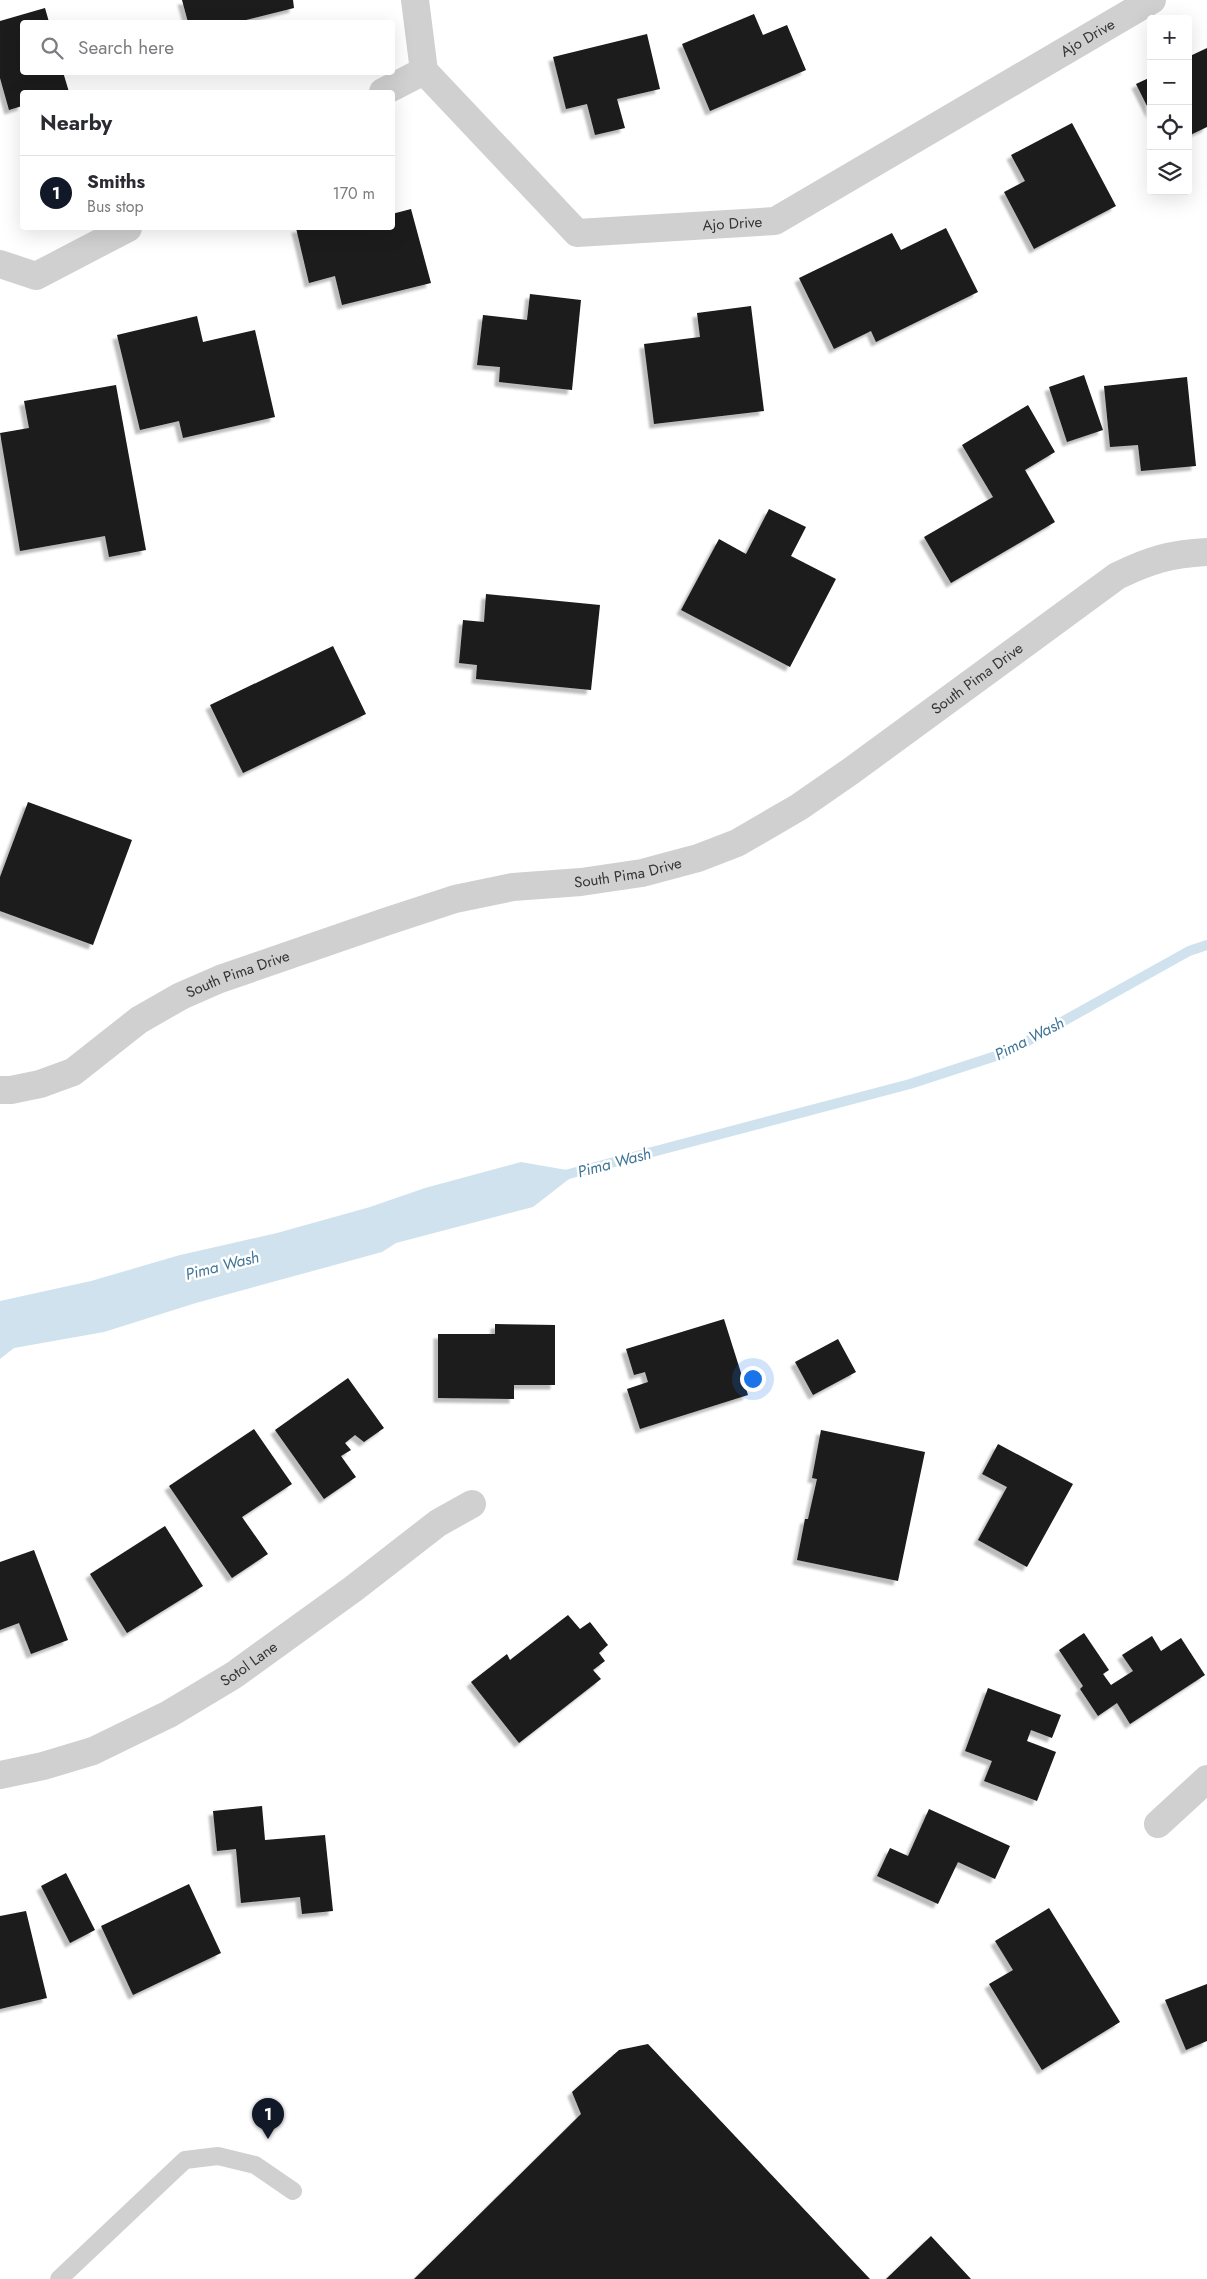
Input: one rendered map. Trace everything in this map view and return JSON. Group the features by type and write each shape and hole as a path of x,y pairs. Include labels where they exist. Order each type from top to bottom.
{"street":[{"path":"387,90 424,71 416,0"},
{"name":"Ajo Drive","path":"424,71 577,233 775,221 1152,0"},
{"path":"0,264 36,276 124,230"},
{"name":"South Pima Drive","path":"0,1090 11,1090 40,1084 73,1072 139,1020 181,996 220,979 385,922 456,899 513,886 581,882 642,873 698,858 737,843 851,772 1117,576 1150,561 1179,554 1207,552"},
{"name":"Sotol Lane","path":"0,1775 43,1766 93,1751 169,1714 234,1675 352,1590 438,1524 472,1504"},
{"path":"1158,1824 1207,1779"}],"lane":[{"path":"59,2279 185,2160 218,2156 255,2164 293,2191"}],"water":[{"path":"521,1162 578,1172 533,1207 396,1243 382,1252 196,1303 104,1332 14,1348 0,1359 0,1301 91,1281 180,1255 277,1233 370,1207 425,1188"}],"building":[{"path":"182,0 293,0 294,8 246,20 187,20"},
{"path":"45,8 48,20 20,20 20,75 64,75 68,90 20,90 20,107 9,110 0,78 0,21"},
{"path":"754,14 763,35 787,25 806,70 710,111 682,44"},
{"path":"647,34 660,89 617,99 625,128 595,135 587,104 566,109 553,57"},
{"path":"1207,48 1207,127 1192,134 1192,60 1192,55"},
{"path":"1147,79 1147,106 1136,84"},
{"path":"1072,123 1116,206 1034,249 1004,192 1025,181 1011,155"},
{"path":"411,209 431,283 342,305 335,276 309,283 296,230 395,230 395,213"},
{"path":"946,228 978,292 876,342 871,331 834,349 799,278 892,233 901,250"},
{"path":"530,294 581,300 572,390 499,382 500,367 477,365 483,315 527,320"},
{"path":"751,306 764,411 654,424 644,344 700,337 697,313"},
{"path":"197,316 203,342 255,330 275,417 183,438 179,421 140,430 117,335"},
{"path":"1084,375 1103,430 1067,442 1049,387"},
{"path":"1187,377 1196,466 1141,471 1138,445 1110,447 1104,386"},
{"path":"116,385 146,550 109,557 105,536 20,551 0,433 29,428 24,401"},
{"path":"1028,405 1055,452 1025,470 1055,522 951,583 924,537 993,497 962,445"},
{"path":"769,509 806,527 791,556 836,579 790,667 681,610 719,539 746,554"},
{"path":"486,594 600,605 591,690 476,679 477,665 459,663 463,620 484,622"},
{"path":"333,646 366,714 243,773 210,705"},
{"path":"28,802 132,840 93,945 0,911 0,877"},
{"path":"724,1319 748,1395 640,1429 627,1389 648,1382 645,1372 634,1375 626,1349"},
{"path":"495,1324 555,1325 555,1385 514,1385 514,1399 438,1398 438,1334 495,1334"},
{"path":"838,1339 856,1372 813,1395 795,1362"},
{"path":"348,1378 384,1428 364,1442 355,1435 345,1443 351,1450 341,1456 356,1477 324,1499 275,1430"},
{"path":"254,1429 292,1484 242,1517 268,1554 232,1578 169,1486"},
{"path":"821,1430 925,1452 898,1581 797,1560 805,1519 808,1519 817,1479 812,1478"},
{"path":"998,1444 1073,1484 1027,1567 978,1540 1007,1487 982,1474"},
{"path":"165,1526 203,1586 127,1633 90,1574"},
{"path":"34,1550 68,1640 31,1654 19,1623 0,1630 0,1562"},
{"path":"568,1615 580,1629 590,1622 608,1645 599,1653 605,1661 593,1670 601,1679 519,1743 471,1682 507,1654 510,1660"},
{"path":"1084,1633 1109,1670 1103,1674 1111,1685 1133,1671 1122,1655 1152,1636 1161,1651 1181,1638 1205,1675 1130,1724 1117,1703 1098,1716 1080,1689 1083,1686 1059,1650"},
{"path":"988,1688 1061,1715 1052,1738 1031,1730 1027,1741 1056,1752 1037,1801 984,1781 992,1761 965,1751"},
{"path":"262,1806 265,1840 325,1835 333,1911 302,1914 300,1897 241,1903 236,1849 217,1851 213,1811"},
{"path":"929,1809 1010,1846 995,1879 958,1862 938,1904 877,1876 890,1848 908,1856"},
{"path":"66,1873 95,1930 70,1943 41,1886"},
{"path":"189,1884 221,1953 133,1995 101,1926"},
{"path":"1049,1908 1120,2022 1042,2070 989,1984 1013,1970 995,1941"},
{"path":"26,1911 47,1998 0,2009 0,1916"},
{"path":"1207,1984 1207,2041 1186,2050 1165,2000"},
{"path":"648,2044 870,2279 414,2279 581,2114 572,2092 619,2050"},
{"path":"931,2236 971,2279 886,2279"}],"waterway":[{"name":"Pima Wash","path":"565,1175 910,1084 1008,1052 1189,951 1207,945"}],"place":[{"name":"Smiths","path":"268,2139"}]}
